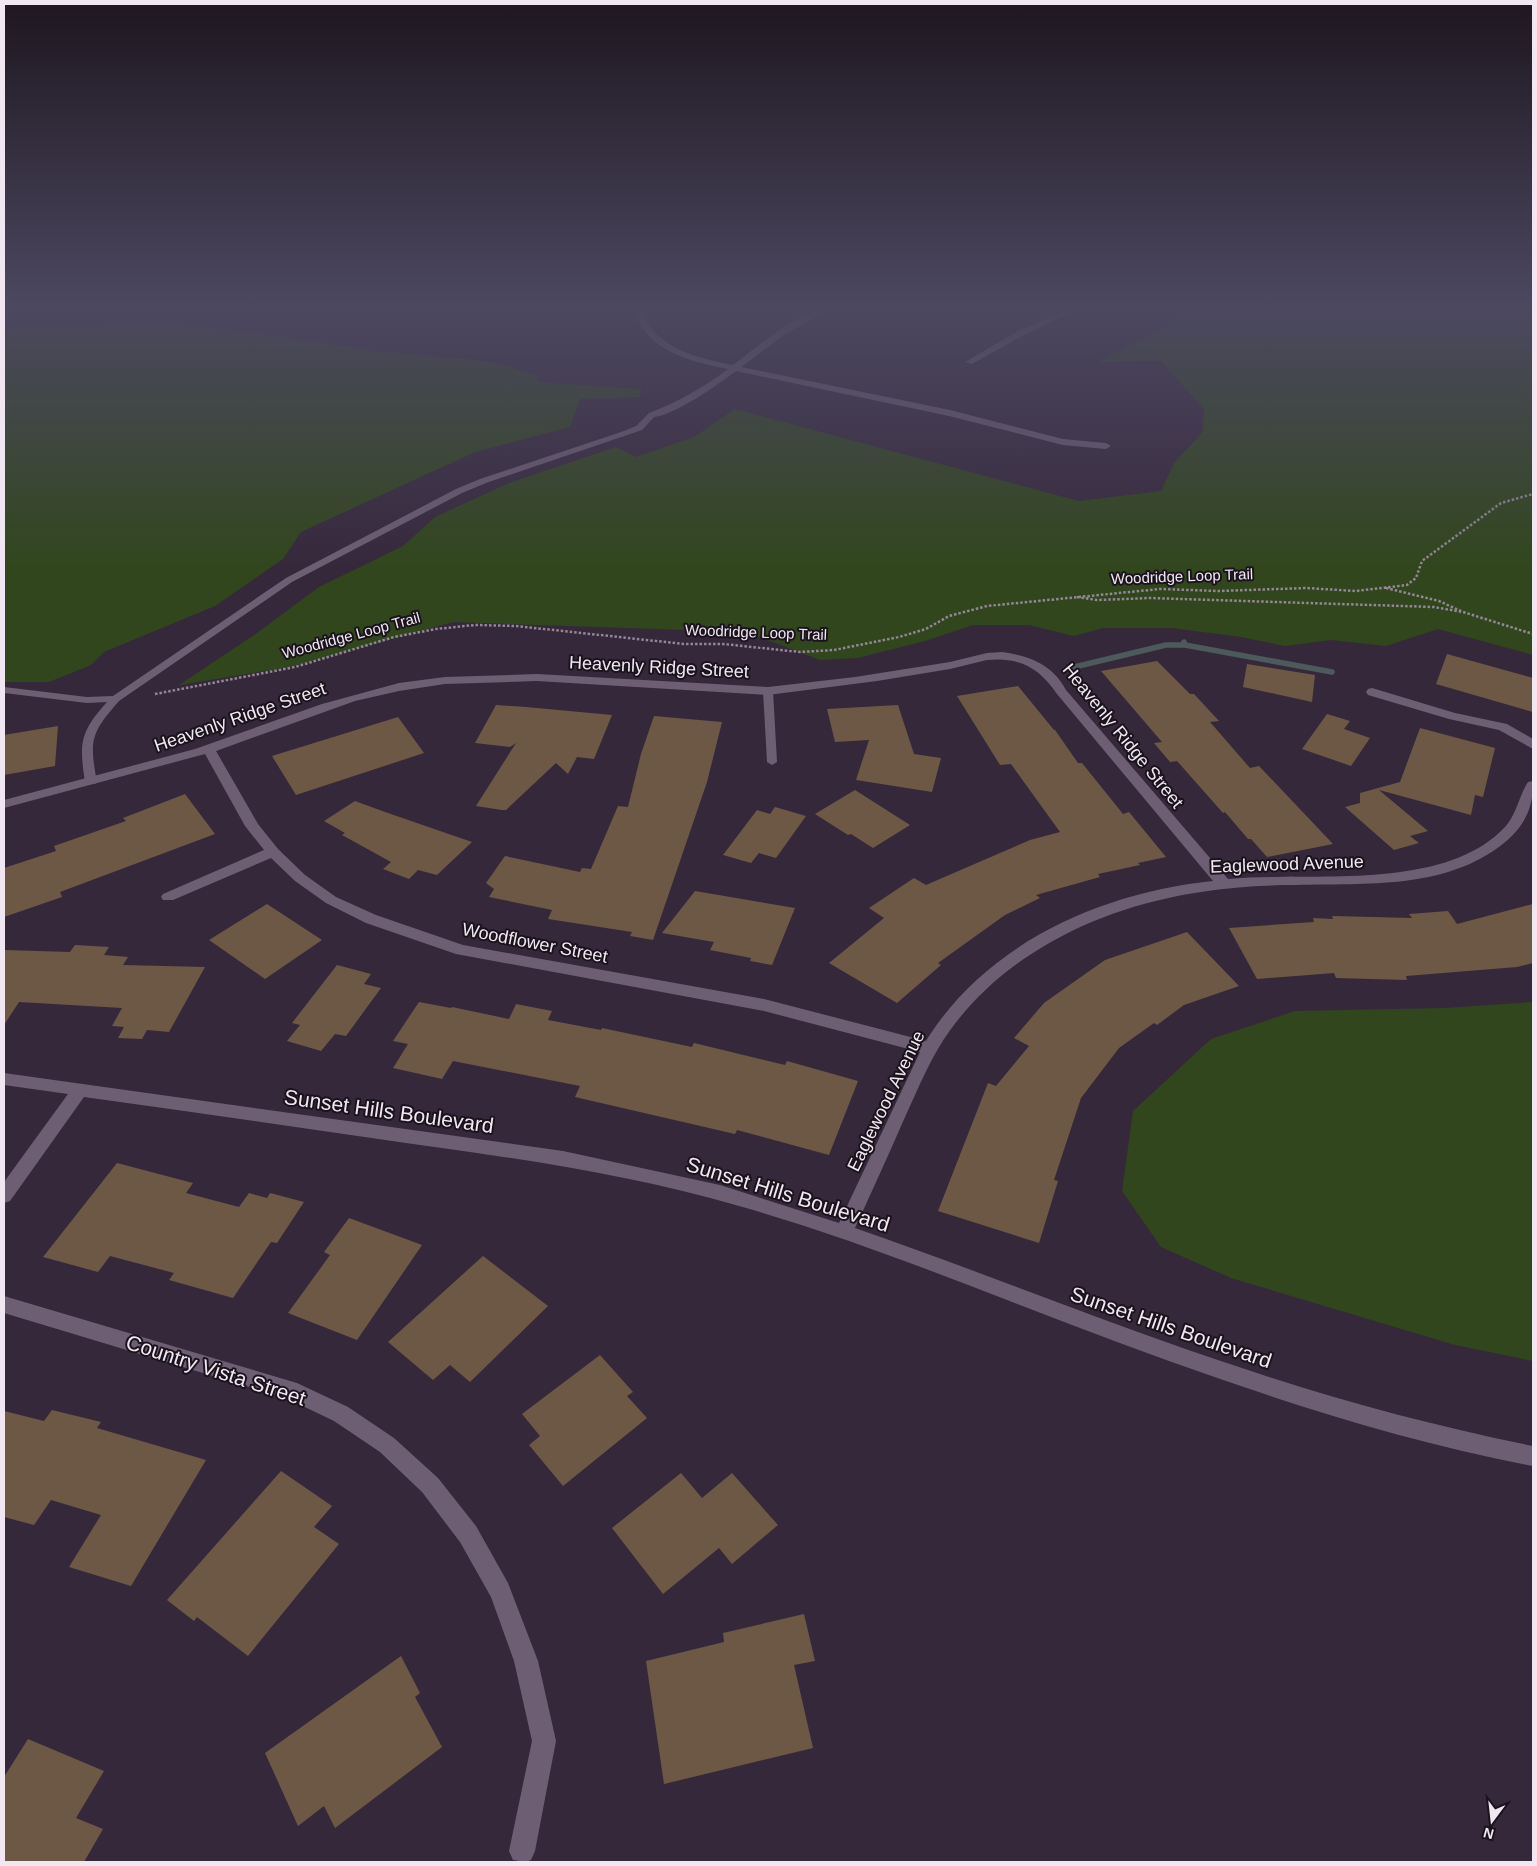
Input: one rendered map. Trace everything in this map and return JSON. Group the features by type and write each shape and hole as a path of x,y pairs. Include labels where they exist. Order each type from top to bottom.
{"street":[{"path":"652,415 683,403 695,395"},
{"path":"867,395 950,412 1063,442 1106,446"},
{"name":"Heavenly Ridge Street","path":"4,804 208,749 332,704 400,687 443,680 523,676 768,691 803,688 943,667 985,656 1003,656 1035,664 1047,671 1056,680 1061,691 1223,883"},
{"path":"1372,692 1453,716 1486,722 1520,735 1533,745"},
{"name":"Woodflower Street","path":"208,749 252,826 273,852 300,878 331,900 371,919 461,950 764,1004 930,1048"},
{"name":"Eaglewood Avenue","path":"844,1232 930,1048 953,1015 981,985 1015,957 1050,934 1091,915 1132,901 1181,889 1223,883 1257,881 1394,878 1429,872 1460,862 1486,849 1507,833 1521,814 1533,785"},
{"path":"168,898 273,852"},
{"name":"Sunset Hills Boulevard","path":"4,1079 563,1158 650,1176 731,1196 844,1232 1200,1364 1348,1411 1470,1443 1533,1456"},
{"path":"4,1196 80,1090"},
{"name":"Country Vista Street","path":"4,1304 290,1390 342,1414 387,1445 430,1485 468,1534 495,1583 526,1661 544,1740 522,1851"}],"lane":[{"path":"91,782 87,759 89,734 95,722 115,699 267,594 308,569 459,491 483,481 627,433 639,428 652,415"},
{"path":"4,690 87,700 115,699"},
{"path":"768,691 772,762"}],"path":[{"name":"Woodridge Loop Trail","path":"154,694 295,667 394,637 436,629 475,625 525,627 684,644 723,644 800,652 834,650 899,637 926,629 949,616 972,609 1076,596 1160,589 1219,591 1306,588 1356,590 1407,585 1416,578 1422,561 1501,503 1533,494"},
{"path":"1385,588 1439,601 1463,612"},
{"path":"1076,596 1096,600 1150,598 1290,604 1434,607 1463,612 1533,634"}],"green space":[{"path":"4,395 640,395 639,397 580,399 570,427 475,452 301,532 283,559 215,606 104,652 91,665 49,682 4,682"},
{"path":"1192,395 1533,395 1533,655 1438,629 1386,646 1331,640 1285,646 1241,637 1172,628 1103,628 1074,636 1029,625 973,625 925,641 858,658 820,660 746,632 453,622 290,667 179,685 257,633 319,587 403,546 435,517 509,483 616,447 636,457 694,437 735,409 1079,501 1161,491 1174,463 1202,433 1204,409"},
{"path":"1533,1002 1533,1361 1455,1345 1231,1278 1161,1247 1122,1191 1133,1111 1211,1039 1295,1011 1445,1008"}],"building":[{"path":"1447,654 1533,678 1533,712 1436,684"},
{"path":"1157,661 1190,694 1194,694 1219,721 1210,722 1250,768 1259,766 1333,844 1267,857 1251,839 1248,839 1225,812 1223,813 1177,761 1170,762 1154,743 1162,742 1101,671"},
{"path":"1247,664 1315,675 1312,702 1243,687"},
{"path":"1018,686 1055,730 1078,763 1082,763 1123,814 1129,812 1166,857 1098,874 1100,877 1036,895 1040,898 1005,915 938,963 941,965 897,1003 829,963 884,918 869,908 914,878 926,885 1030,840 1060,832 1011,764 1000,765 957,696"},
{"path":"496,705 612,715 594,759 577,757 568,774 556,763 506,810 502,810 476,806 516,743 510,747 475,743"},
{"path":"898,705 914,754 941,758 932,792 856,780 869,740 835,742 827,709"},
{"path":"1327,714 1350,721 1344,729 1370,738 1351,766 1302,749"},
{"path":"654,716 722,722 707,782 653,940 630,936 632,932 548,919 552,910 489,897 494,889 486,883 505,856 580,872 582,868 591,869 618,806 628,807 641,754"},
{"path":"398,717 424,753 296,795 272,756"},
{"path":"58,726 55,766 4,775 4,735"},
{"path":"1420,728 1495,748 1483,797 1475,795 1471,815 1379,790 1428,831 1410,836 1419,843 1394,850 1345,807 1360,803 1360,793 1400,782"},
{"path":"855,790 910,825 873,848 815,814"},
{"path":"185,794 215,834 60,892 62,897 4,917 4,868 56,851 54,846 126,821 123,818"},
{"path":"355,801 472,842 437,875 418,870 409,879 383,869 391,862 342,835 345,833 324,821"},
{"path":"775,807 806,816 776,858 759,853 751,863 723,855 757,810 770,814"},
{"path":"695,891 795,908 772,965 750,961 751,958 710,950 714,942 662,933"},
{"path":"267,904 322,940 265,979 209,940"},
{"path":"1533,904 1533,963 1517,967 1406,976 1407,980 1336,978 1334,973 1257,979 1229,928 1314,922 1313,918 1333,919 1332,916 1412,918 1409,914 1448,911 1457,924"},
{"path":"1187,932 1239,986 1184,1005 1157,1025 1154,1023 1119,1048 1081,1098 1054,1180 1058,1181 1039,1243 938,1211 988,1083 996,1086 1029,1046 1014,1038 1044,1003 1105,960"},
{"path":"75,945 109,947 104,955 128,957 123,965 205,967 169,1032 147,1030 142,1039 118,1038 124,1027 112,1026 122,1008 19,1002 4,1025 4,950 70,952"},
{"path":"337,965 371,974 364,984 381,988 346,1036 335,1034 321,1051 287,1041 300,1025 292,1023"},
{"path":"419,1002 509,1019 516,1004 552,1011 548,1020 601,1030 602,1028 692,1047 694,1043 785,1065 787,1061 858,1081 829,1155 737,1130 735,1134 575,1097 580,1086 453,1061 442,1079 393,1068 408,1044 393,1041"},
{"path":"117,1163 193,1183 186,1193 239,1207 249,1193 267,1198 270,1193 304,1202 277,1243 271,1242 233,1298 169,1280 174,1273 110,1256 98,1272 43,1257"},
{"path":"349,1218 422,1245 357,1340 288,1313 330,1255 324,1252"},
{"path":"483,1256 548,1306 470,1382 450,1365 433,1380 388,1342"},
{"path":"600,1355 633,1392 627,1396 647,1418 563,1486 529,1445 540,1436 522,1414"},
{"path":"52,1410 101,1422 97,1428 206,1460 131,1586 69,1567 101,1515 51,1500 34,1525 4,1517 4,1411 44,1421"},
{"path":"281,1471 332,1506 314,1527 339,1544 248,1656 197,1617 194,1621 167,1600"},
{"path":"681,1473 702,1498 732,1473 778,1525 732,1564 719,1548 663,1594 612,1528"},
{"path":"804,1614 815,1661 794,1665 813,1748 664,1784 646,1661 724,1642 723,1633"},
{"path":"401,1656 420,1693 415,1697 442,1747 335,1828 324,1806 298,1826 265,1753"},
{"path":"28,1739 104,1771 76,1818 103,1829 84,1862 4,1862 4,1777"}],"waterway":[{"path":"1066,669 1166,645 1185,645"},
{"path":"1185,645 1332,672"}]}
